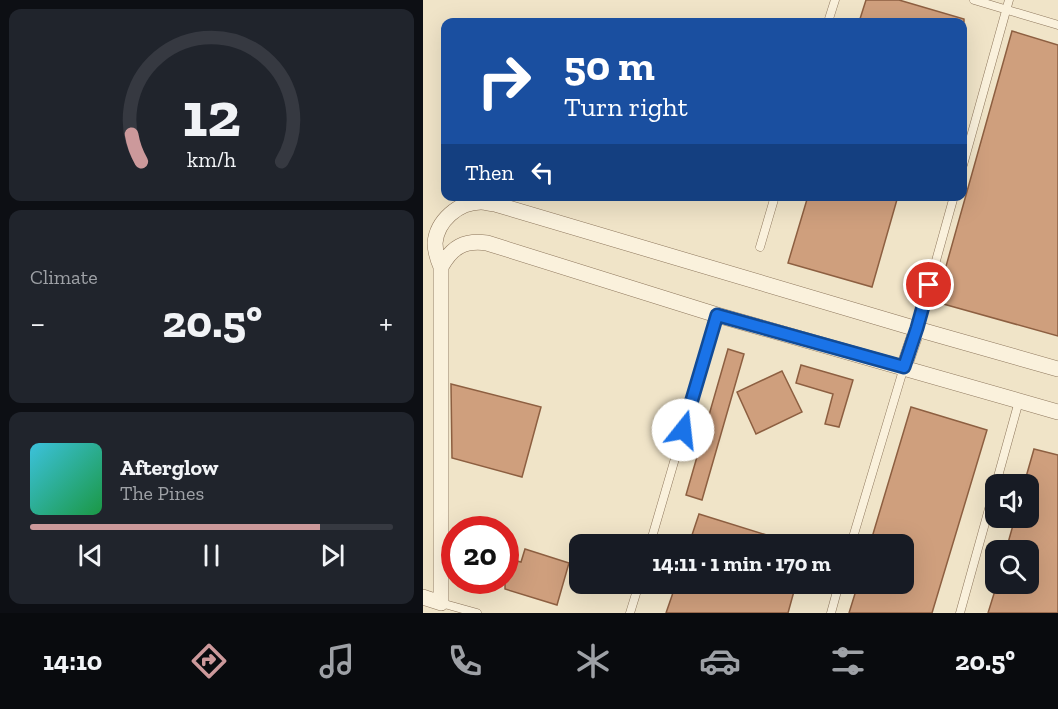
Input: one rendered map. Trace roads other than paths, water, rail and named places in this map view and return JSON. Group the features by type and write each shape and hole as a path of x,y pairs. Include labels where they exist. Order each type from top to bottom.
{"street":[{"path":"423,597 441,603 441,267 435,245 438,231 445,219 455,210 468,204 481,202 495,204 1058,369"},
{"path":"441,267 447,256 460,246 478,242 487,243 717,315 1058,412"},
{"path":"904,367 917,328"}],"lane":[{"path":"829,18 835,0"},
{"path":"974,0 1058,25"},
{"path":"967,151 1009,0"},
{"path":"760,247 774,201"},
{"path":"917,328 953,201"},
{"path":"653,534 717,315"},
{"path":"854,534 904,367"},
{"path":"960,613 1019,400"},
{"path":"630,613 636,594"},
{"path":"831,613 836,594"},
{"path":"441,603 477,613"}]}
